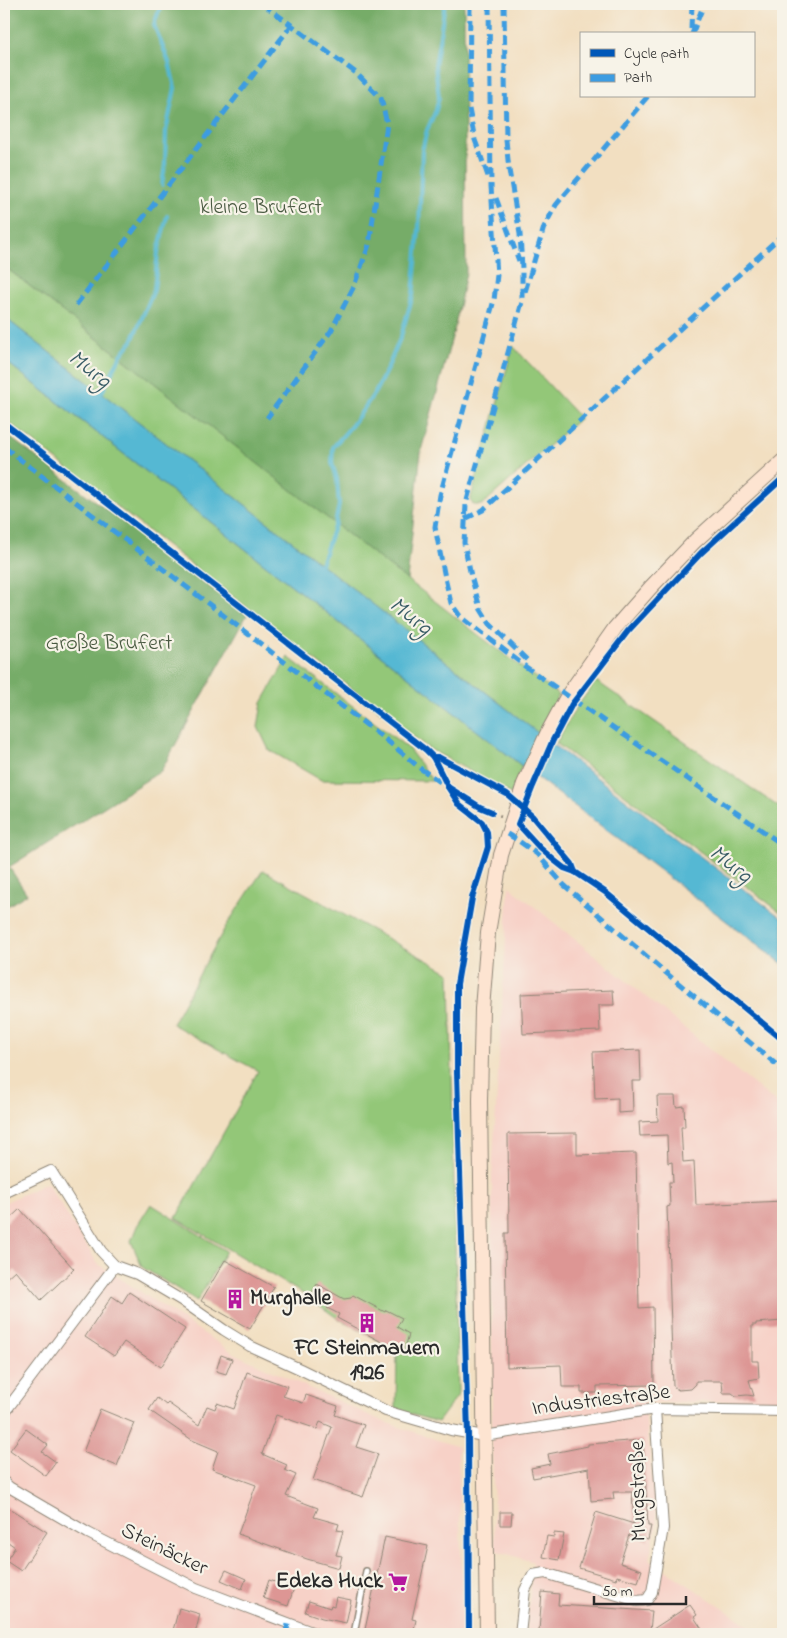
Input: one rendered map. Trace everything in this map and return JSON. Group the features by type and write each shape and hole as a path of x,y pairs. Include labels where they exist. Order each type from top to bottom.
{"main road":[{"path":"487,1634 480,1101 482,1009 488,933 501,855 524,784 564,700 615,628 695,541 783,461"}],"street":[{"path":"4,1193 51,1171 101,1251 115,1266 4,1413"},
{"name":"Industriestraße","path":"115,1266 137,1274 250,1346 300,1368 386,1411 452,1430 484,1436 655,1410 783,1411"},
{"name":"Murgstraße","path":"520,1634 525,1590 533,1575 545,1573 636,1601 647,1600 652,1592 663,1528 655,1410"},
{"name":"Steinäcker","path":"4,1482 9,1487 88,1533 196,1588 317,1634"}],"lane":[{"path":"354,1634 366,1571"}],"path":[{"path":"492,812 501,816"}],"shaded area":[{"path":"509,886 783,1108 783,1400 644,1403 657,1523 649,1559 757,1631 757,1634 526,1634 533,1562 495,1550 492,1443 492,1177"},
{"path":"47,1183 98,1264 235,1354 382,1421 458,1447 463,1634 4,1634 4,1203"}],"green space":[{"name":"kleine Brufert","path":"4,4 464,4 466,273 454,330 421,451 407,580 4,266"},
{"path":"4,266 481,637 559,695 538,733 4,317"},
{"path":"513,346 580,418 482,505 474,505 470,501"},
{"path":"4,360 522,766 511,794 428,748 4,419"},
{"name":"Große Brufert","path":"4,433 247,615 161,771 9,867 27,894 4,908"},
{"path":"288,657 408,748 433,781 321,780 269,750 258,727 262,703"},
{"path":"596,681 783,810 783,914 556,743 576,708"},
{"path":"263,870 450,973 458,1395 438,1422 396,1410 397,1350 337,1318 305,1295 176,1218 258,1071 172,1024 226,926"},
{"path":"151,1204 226,1251 197,1301 142,1267 131,1241 137,1226"}],"water":[{"path":"4,317 538,733 783,919 783,964 522,766 4,360"}],"building":[{"path":"613,990 614,1005 599,1005 600,1031 523,1034 521,994"},
{"path":"640,1050 641,1081 632,1081 633,1112 618,1113 618,1098 595,1099 593,1052"},
{"path":"657,1096 675,1096 676,1107 684,1106 685,1127 681,1127 683,1162 694,1161 696,1205 783,1201 783,1321 752,1325 752,1361 758,1361 759,1378 749,1380 754,1396 736,1396 732,1393 723,1393 722,1381 696,1381 696,1384 691,1389 678,1390 673,1386 667,1207 670,1206 669,1182 673,1182 672,1162 668,1163 667,1135 640,1136 639,1122 658,1121"},
{"path":"577,1133 577,1155 636,1153 639,1308 653,1307 654,1385 597,1386 597,1393 581,1393 581,1387 562,1387 561,1365 507,1367 505,1233 509,1233 508,1134"},
{"path":"20,1209 74,1269 41,1300 15,1270 4,1280 4,1224"},
{"name":"Murghalle","path":"225,1260 274,1287 250,1329 201,1301"},
{"name":"FC Steinmauern 1926","path":"317,1284 344,1299 351,1298 353,1295 385,1312 386,1310 402,1318 397,1327 409,1334 402,1353 337,1318 339,1314 327,1308 329,1304 311,1295"},
{"path":"129,1292 185,1329 161,1367 124,1342 114,1356 85,1337 112,1296 122,1303"},
{"path":"221,1355 232,1359 226,1374 216,1371"},
{"path":"247,1372 287,1386 283,1396 303,1403 306,1395 338,1406 335,1415 364,1425 356,1447 378,1454 363,1497 313,1480 332,1427 320,1422 317,1429 276,1415 262,1454 287,1465 285,1470 296,1475 286,1496 318,1508 314,1517 339,1524 337,1530 343,1531 336,1555 342,1556 339,1568 307,1559 238,1534 256,1485 212,1469 218,1451 192,1440 149,1410 157,1398 166,1405 168,1403 199,1425 207,1406 215,1409 217,1403 234,1409"},
{"path":"100,1409 134,1423 117,1466 83,1452"},
{"path":"26,1429 48,1445 42,1452 56,1462 46,1476 10,1450"},
{"path":"643,1440 648,1526 651,1526 648,1540 629,1535 620,1563 642,1570 638,1582 617,1576 616,1579 579,1568 596,1512 634,1524 632,1492 613,1492 614,1499 591,1501 589,1468 533,1478 531,1468 550,1464 548,1454 588,1446 588,1444"},
{"path":"4,1505 47,1532 21,1571 6,1561 15,1547 4,1539"},
{"path":"500,1512 512,1512 511,1525 500,1525"},
{"path":"554,1533 564,1534 559,1560 543,1557 547,1536 554,1537"},
{"name":"Edeka Huck","path":"385,1537 428,1546 412,1619 416,1620 413,1634 364,1634"},
{"path":"226,1570 246,1579 242,1589 221,1580"},
{"path":"269,1580 294,1588 288,1606 263,1598"},
{"path":"542,1592 559,1594 558,1605 652,1611 650,1631 690,1605 697,1615 694,1617 705,1634 592,1634 539,1631"},
{"path":"336,1597 351,1600 346,1623 305,1612 309,1601 330,1608 331,1605 334,1606"},
{"path":"179,1608 200,1614 195,1634 172,1634"}],"waterway":[{"path":"161,4 154,25 169,62 175,88 166,131 162,185"},
{"path":"318,568 335,524 339,505 337,479 332,463 333,447 352,425 375,392 401,336 413,295 419,229 422,151 427,130 436,110 439,97 435,66 445,4"},
{"name":"Murg","path":"100,396 121,355 132,341 154,290 158,252 167,216"}],"marked path":[{"path":"263,4 356,73 381,98 387,124 369,245 354,286 331,331 267,418"},
{"path":"470,4 469,109 475,140 489,179"},
{"path":"489,4 491,186 497,275 494,300 440,495 435,527 451,603 460,616 526,667 783,845"},
{"path":"504,4 506,140 520,234 522,302 466,504 464,543 480,608 490,624 530,663"},
{"path":"691,29 692,4"},
{"path":"693,32 704,4"},
{"path":"76,305 291,26"},
{"path":"525,292 544,227 556,205 646,98"},
{"path":"496,198 519,261"},
{"path":"465,519 483,510 783,234"},
{"path":"4,447 390,743 421,769 445,785"},
{"path":"507,834 537,854 564,885 783,1070"},
{"path":"286,1634 288,1624"}],"cycle path":[{"path":"4,423 426,750 433,757 448,787 480,807 492,812"},
{"path":"783,478 701,553 628,631 572,704 553,740 518,824 555,861 605,892 783,1040"},
{"path":"433,757 438,757 507,794 532,816 572,864 575,872"},
{"path":"448,787 459,804 482,822 487,832 488,847 472,898 457,984 457,1073 468,1434 469,1634"}],"place":[{"name":"Murghalle","path":"235,1299"},
{"name":"FC Steinmauern 1926","path":"367,1323"},
{"name":"Edeka Huck","path":"398,1582"}]}
